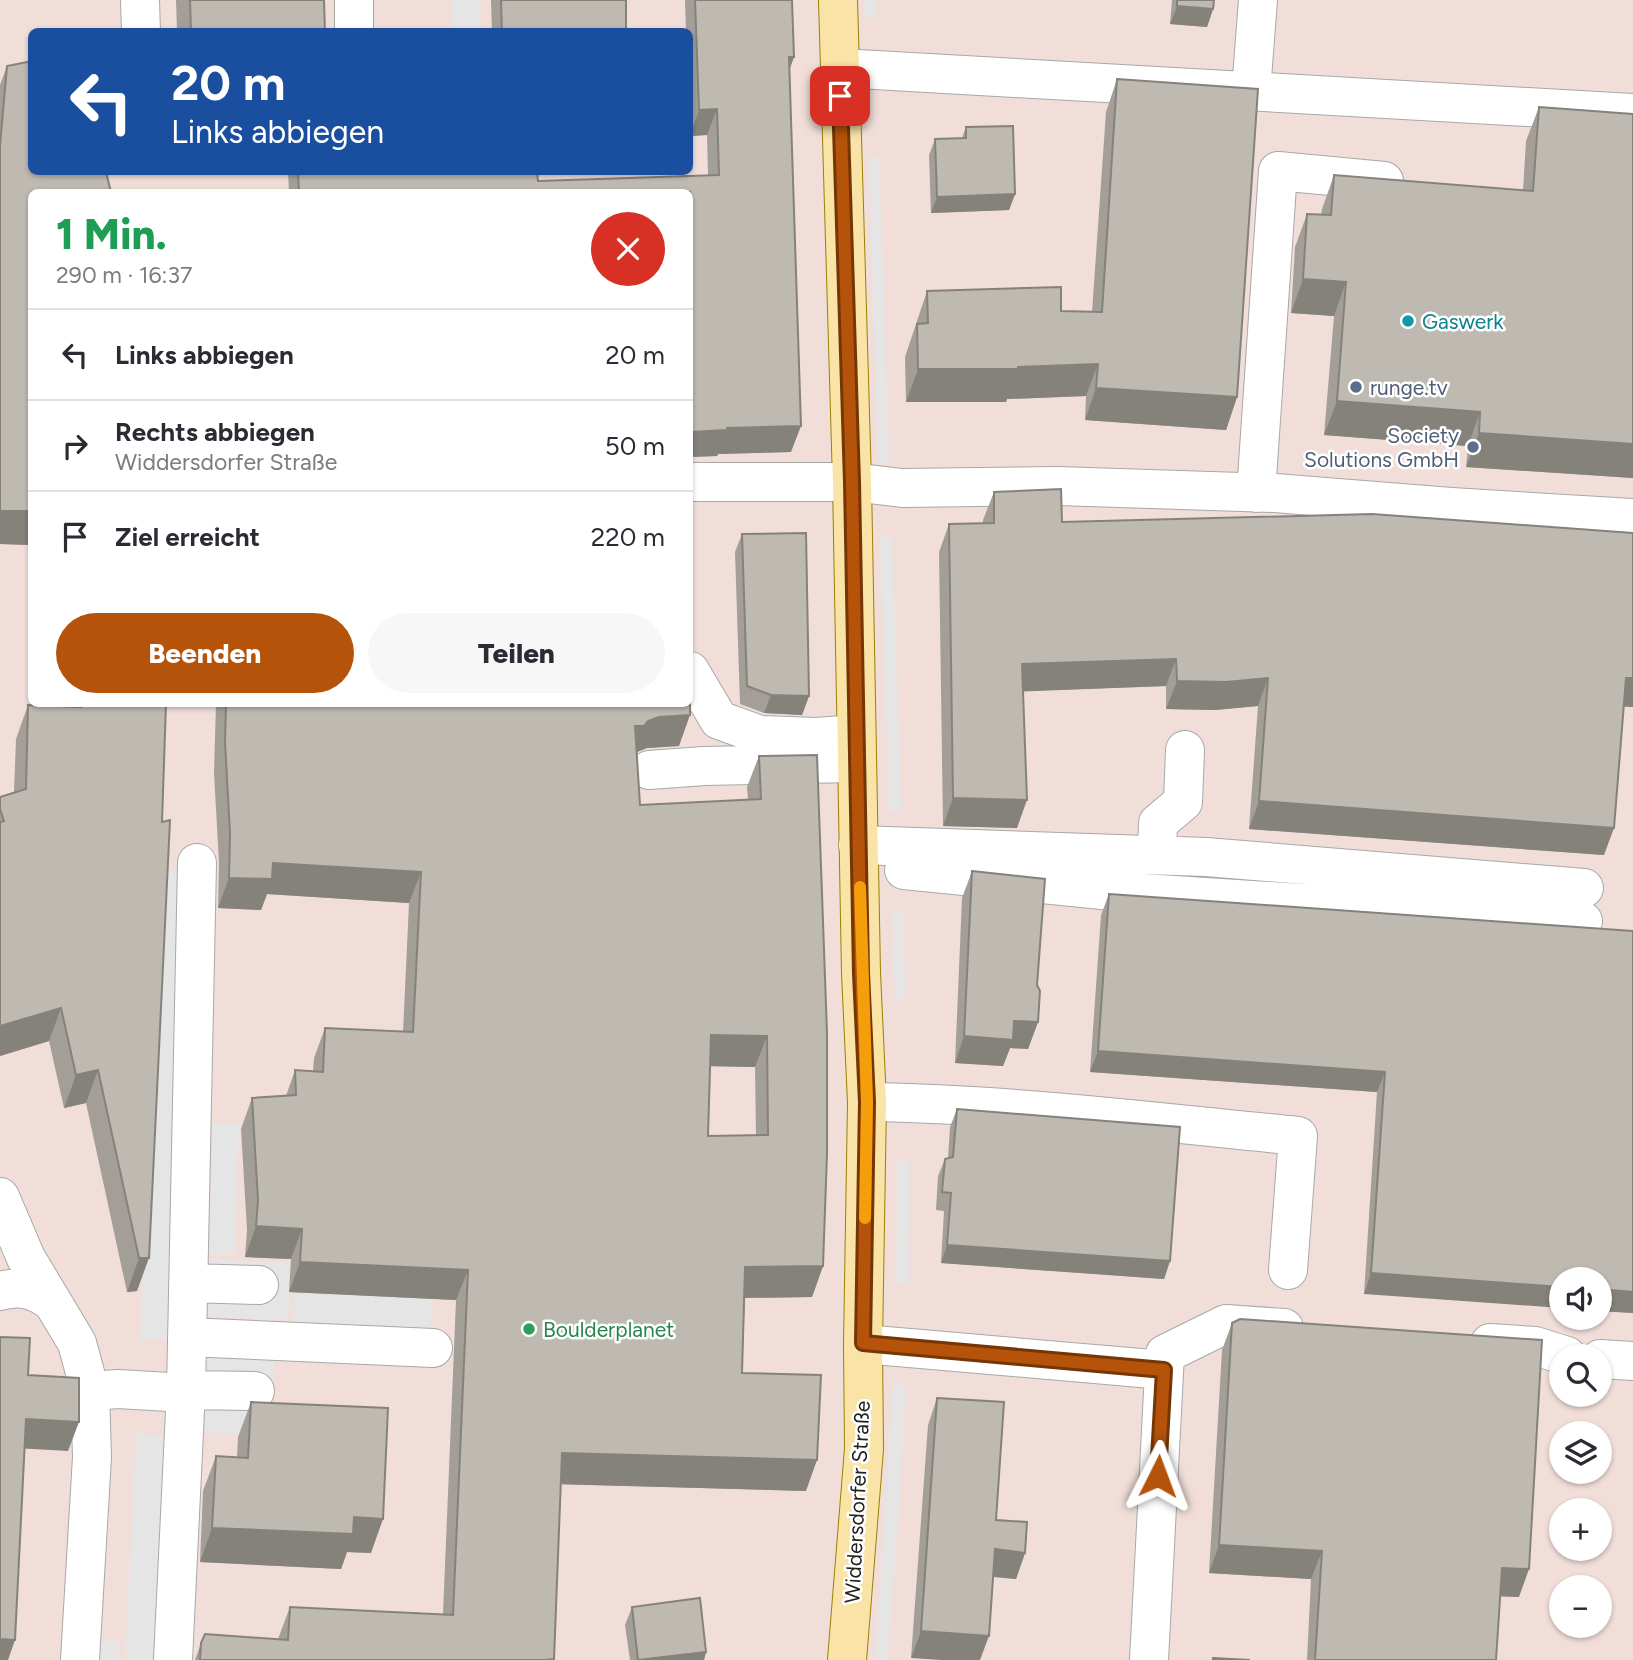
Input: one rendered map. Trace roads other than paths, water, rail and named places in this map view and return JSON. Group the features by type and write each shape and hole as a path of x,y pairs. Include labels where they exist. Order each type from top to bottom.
{"main road":[{"name":"Widdersdorfer Straße","path":"838,0 852,482 861,973 867,1102 864,1450 847,1660"}],"lane":[{"path":"140,0 141,28"},
{"path":"354,0 354,28"},
{"path":"1251,91 1258,0"},
{"path":"839,68 1633,113"},
{"path":"1256,493 1278,171 1415,183"},
{"path":"693,482 852,482 902,488 1058,486 1256,493 1633,518"},
{"path":"693,676 719,720 760,735 817,737 857,749"},
{"path":"649,770 857,749"},
{"path":"1157,855 1158,823 1183,802 1185,750"},
{"path":"1157,855 1584,905 1112,891 909,870 859,857 1157,855"},
{"path":"173,1660 186,1392 197,863"},
{"path":"867,1102 915,1102 1102,1116 1298,1136 1288,1270"},
{"path":"0,1197 26,1258 78,1343 90,1391 92,1457 80,1660"},
{"path":"188,1283 259,1286"},
{"path":"0,1291 22,1288 38,1292 52,1302"},
{"path":"1149,1660 1165,1354 1226,1324 1320,1331"},
{"path":"187,1337 433,1348"},
{"path":"1455,1340 1535,1346 1549,1350"},
{"path":"863,1343 1164,1370"},
{"path":"1612,1360 1633,1361"},
{"path":"90,1391 255,1391"}],"place":[{"name":"Gaswerk","path":"1408,321"},
{"name":"runge.tv","path":"1356,387"},
{"name":"Society Solutions GmbH","path":"1473,447"},
{"name":"Boulderplanet","path":"529,1329"}]}
